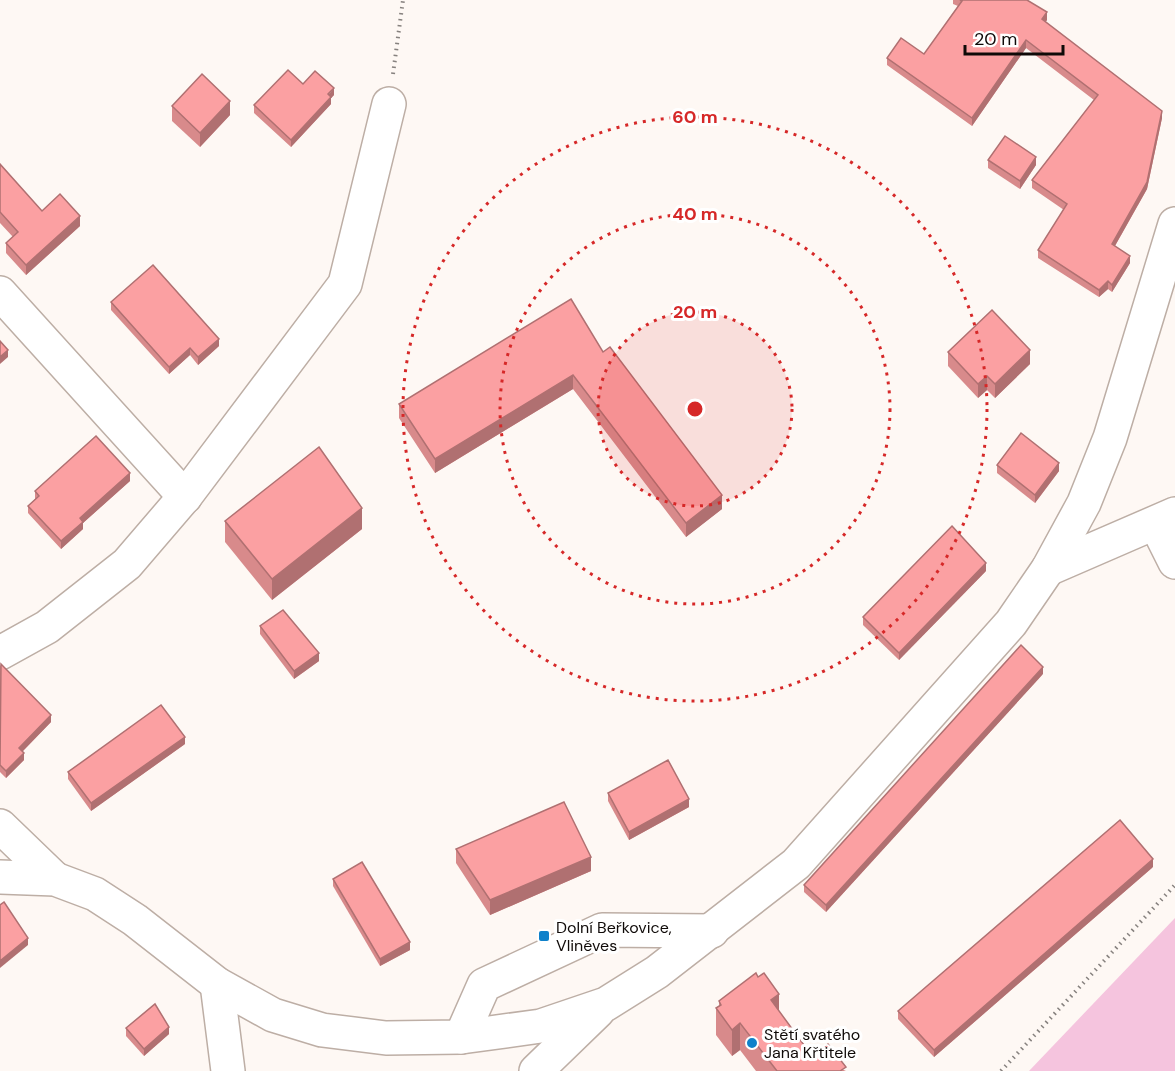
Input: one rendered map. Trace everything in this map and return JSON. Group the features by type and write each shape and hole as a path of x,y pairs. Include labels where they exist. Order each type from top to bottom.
{"street":[{"path":"0,653 47,627 127,564 185,497 345,284 388,104"},
{"path":"536,1071 606,1004 657,972 795,864 854,802 1011,623 1048,569 1084,502 1110,438 1172,243"},
{"path":"0,293 185,497"},
{"path":"1048,569 1165,519 1175,562"},
{"path":"0,826 55,879"},
{"path":"0,877 55,879 95,894 135,920 216,984 273,1015 322,1030 386,1038 461,1037 540,1026 606,1004"},
{"path":"461,1037 484,984 602,930 712,931"},
{"path":"216,984 228,1071"}],"path":[{"path":"388,104 403,0"},
{"path":"1001,1071 1175,885"}],"shaded area":[{"path":"1175,918 1175,1071 1029,1071"}],"building":[{"path":"960,0 1027,0 1047,12 1042,19 1162,111 1147,182 1112,244 1130,256 1112,285 1108,281 1099,290 1038,250 1067,204 1032,180 1098,95 1026,40 972,118 887,58 901,38 924,54 962,1"},
{"path":"288,70 303,84 315,71 334,88 328,94 331,97 291,140 254,105"},
{"path":"202,74 230,101 200,133 172,106"},
{"path":"1005,136 1036,157 1020,181 988,160"},
{"path":"0,164 42,211 60,194 80,216 26,265 6,243 18,232 0,212"},
{"path":"153,265 219,339 198,357 190,348 169,367 111,302"},
{"path":"571,299 603,352 610,347 722,495 686,523 573,375 435,459 399,404"},
{"path":"992,310 1030,350 995,384 987,376 978,384 948,352"},
{"path":"0,341 8,350 0,357"},
{"path":"1021,433 1059,463 1035,495 997,465"},
{"path":"96,436 130,473 80,518 83,522 61,541 28,506 39,496 35,491"},
{"path":"319,447 362,508 272,579 225,521"},
{"path":"952,526 986,563 899,653 863,617"},
{"path":"283,610 319,653 294,671 260,626"},
{"path":"1021,645 1043,667 826,905 804,885"},
{"path":"1,664 51,715 19,748 24,753 6,771 0,765"},
{"path":"161,705 185,737 91,803 68,772"},
{"path":"668,760 689,799 629,832 608,793"},
{"path":"564,802 591,857 490,900 456,849"},
{"path":"1120,820 1153,859 934,1050 898,1011"},
{"path":"362,862 410,942 380,959 333,879"},
{"path":"4,902 28,938 0,961 0,905"},
{"path":"756,973 758,977 764,973 779,994 771,1000 812,1056 828,1044 846,1067 840,1071 777,1071 740,1023 732,1030 716,1008 721,1005 719,1001"},
{"path":"155,1004 169,1027 144,1049 126,1028"}],"place":[{"name":"Dolní Beřkovice, Vliněves","path":"544,936"},
{"name":"Stětí svatého Jana Křtitele","path":"752,1043"}]}
